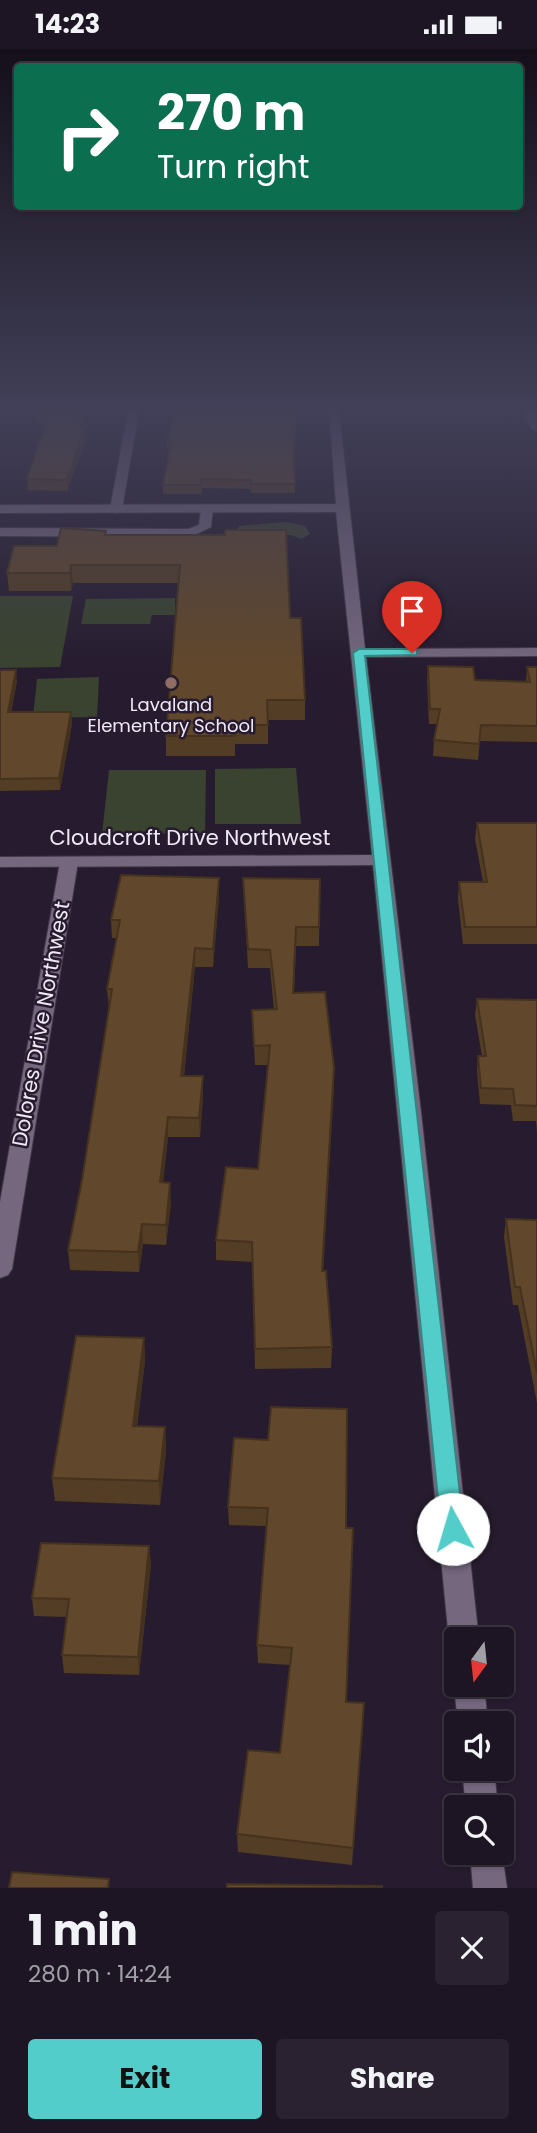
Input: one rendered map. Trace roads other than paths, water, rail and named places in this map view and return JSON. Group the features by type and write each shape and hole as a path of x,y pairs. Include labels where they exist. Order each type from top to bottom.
{"street":[{"path":"116,509 118,497"},
{"path":"341,497 412,1126 463,1627"},
{"path":"0,532 190,533 205,527 207,508"},
{"path":"0,509 342,508"},
{"path":"359,653 537,652"},
{"name":"Cloudcroft Drive Northwest","path":"0,862 381,860"},
{"name":"Dolores Drive Northwest","path":"0,1269 69,862"},
{"path":"487,1865 490,1888"}],"place":[{"name":"Lavaland Elementary School","path":"171,683"}]}
